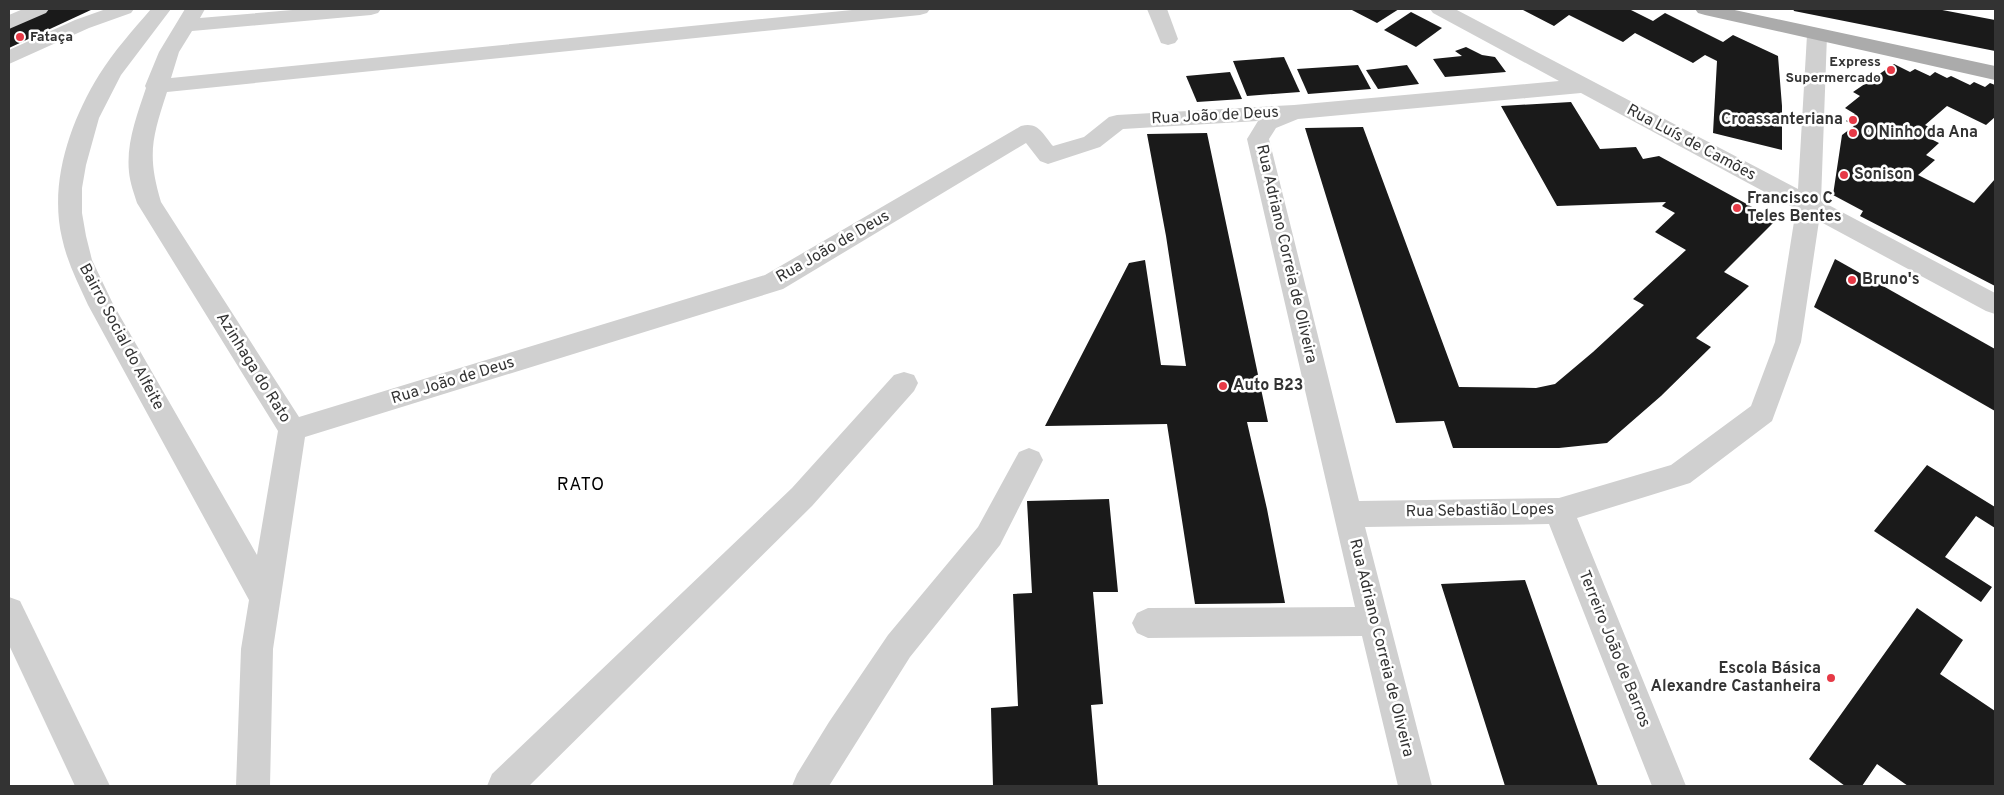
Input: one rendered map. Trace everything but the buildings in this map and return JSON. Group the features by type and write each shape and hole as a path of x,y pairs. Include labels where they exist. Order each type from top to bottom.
{"main road":[{"path":"1705,9 1995,73"}],"street":[{"path":"9,23 39,9"},
{"path":"9,58 82,24 124,9"},
{"path":"190,17 371,9"},
{"path":"156,86 920,9"},
{"path":"1157,9 1168,39"},
{"name":"Rua Luís de Camões","path":"1440,9 1995,304"},
{"name":"Bairro Social do Alfeite","path":"150,11 111,74 88,116 76,151 70,189 71,221 80,259 101,305 264,597"},
{"name":"Azinhaga do Rato","path":"190,17 168,52 156,86 140,150 141,174 148,204 292,430 257,649 253,786"},
{"name":"Rua Sebastião Lopes","path":"1347,514 1559,511 1680,474 1762,413 1788,342 1809,205 1817,35"},
{"name":"Rua Adriano Correia de Oliveira","path":"1415,786 1347,514 1258,140 1268,122 1294,112 1584,86"},
{"name":"Rua João de Deus","path":"292,430 774,282 1029,131 1048,156 1092,142 1117,122 1294,112"},
{"path":"504,786 802,497 904,383"},
{"path":"809,786 841,734 900,646 989,536 1029,460"},
{"name":"Terreiro João de Barros","path":"1559,511 1669,786"},
{"path":"9,611 93,786"},
{"path":"1148,623 1374,621"}],"place":[{"name":"Fataça","path":"20,37"},
{"name":"Express Supermercado","path":"1891,70"},
{"name":"Croassanteriana","path":"1853,120"},
{"name":"O Ninho da Ana","path":"1853,133"},
{"name":"Sonison","path":"1844,175"},
{"name":"Francisco C Teles Bentes","path":"1737,208"},
{"name":"Bruno's","path":"1852,280"},
{"name":"Auto B23","path":"1223,386"},
{"name":"Escola Básica Alexandre Castanheira","path":"1831,678"}],"district":[{"name":"RATO","path":"581,485"}]}
